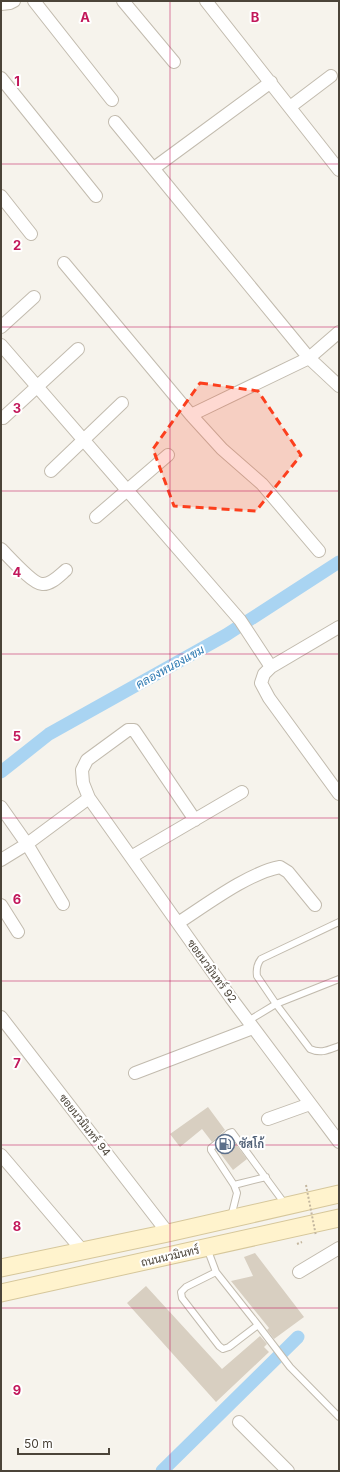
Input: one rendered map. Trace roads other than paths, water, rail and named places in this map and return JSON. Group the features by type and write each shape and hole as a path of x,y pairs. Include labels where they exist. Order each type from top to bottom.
{"main road":[{"name":"ถนนนวมินทร์","path":"1,1268 168,1233 339,1194"},
{"name":"ถนนนวมินทร์","path":"1,1293 338,1220"},
{"path":"168,1233 172,1256"}],"street":[{"path":"1,4 14,1"},
{"path":"34,1 112,100"},
{"path":"123,1 174,62"},
{"path":"206,1 339,170"},
{"path":"290,107 331,76"},
{"path":"1,78 96,196"},
{"path":"154,168 271,82"},
{"path":"115,122 309,358 339,386"},
{"path":"1,196 31,234"},
{"path":"64,263 191,415 222,449 262,484 319,551"},
{"path":"1,327 34,297"},
{"path":"191,415 309,358 339,332"},
{"path":"1,346 240,620 271,667"},
{"path":"3,418 78,349"},
{"path":"51,471 122,403"},
{"path":"96,517 168,455"},
{"path":"1,549 34,581 42,584 50,583 66,570"},
{"path":"337,632 271,667 264,674 261,682 269,698 339,794"},
{"name":"ซอยนวมินทร์ 92","path":"195,820 134,730 128,730 86,760 82,770 83,783 89,798 251,1024 339,1142"},
{"path":"131,857 242,792"},
{"path":"1,860 27,844 89,798"},
{"path":"1,807 27,844 63,904"},
{"path":"178,923 240,884 268,869 280,867 288,872 315,905"},
{"path":"1,905 18,932"},
{"name":"ซอยนวมินทร์ 94","path":"1,1016 168,1233"},
{"path":"135,1073 251,1024"},
{"path":"268,1119 310,1104"},
{"path":"1,1155 82,1250"},
{"path":"299,1272 339,1248"},
{"path":"239,1422 288,1471"}],"lane":[{"path":"339,922 261,959 256,971 257,976 276,1004 310,1049 323,1052 339,1046"},
{"path":"251,1024 276,1004 339,979"},
{"path":"231,1219 237,1193 234,1185 211,1150 211,1148 229,1133 234,1134 286,1206"},
{"path":"234,1185 266,1178"},
{"path":"207,1248 216,1272 290,1367 339,1418"},
{"path":"216,1272 186,1287 181,1292 182,1298 219,1346 223,1349 229,1347 258,1326"}],"waterway":[{"name":"คลองหนองแขม","path":"1,772 49,734 226,635 339,562"},
{"path":"162,1471 298,1337"}],"place":[{"name":"ซัสโก้","path":"225,1144"}]}
